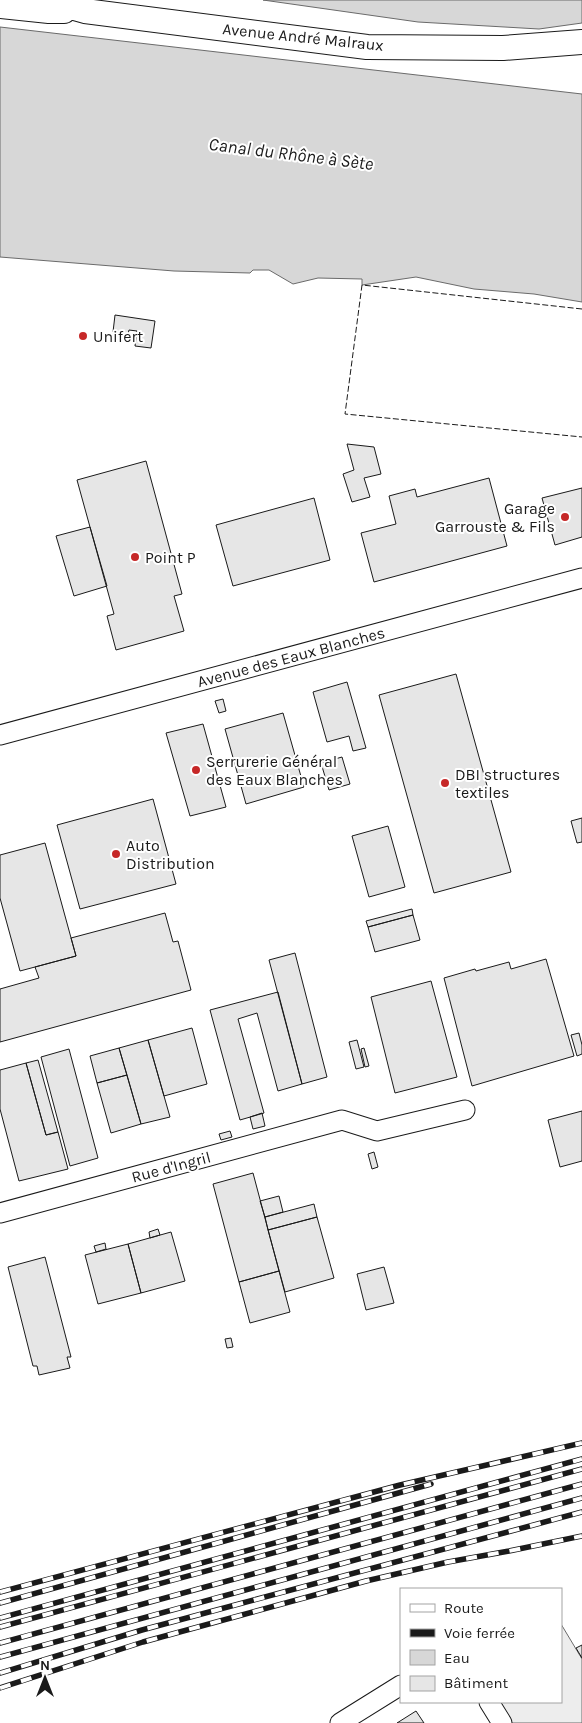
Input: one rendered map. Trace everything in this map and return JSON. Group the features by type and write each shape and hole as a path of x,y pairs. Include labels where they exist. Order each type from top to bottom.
{"main road":[{"path":"46,0 85,11"},
{"path":"0,6 49,11 85,11"},
{"name":"Avenue André Malraux","path":"85,11 368,47 503,48 582,42"}],"street":[{"name":"Avenue des Eaux Blanches","path":"0,735 582,578"},
{"name":"Rue d'Ingril","path":"0,1213 342,1120 377,1131 466,1110"},
{"path":"340,1723 400,1686"},
{"path":"490,1703 502,1723"}],"shaded area":[{"path":"562,1626 582,1659 582,1723 509,1723 496,1703 562,1703"}],"water":[{"path":"263,0 582,0 582,23 539,29 418,22"},
{"name":"Canal du Rhône à Sète","path":"0,27 582,94 582,302 534,294 474,289 416,277 362,285 362,279 318,278 293,284 269,270 253,270 250,273 174,271 0,257"}],"building":[{"path":"115,315 155,321 151,348 135,346 137,331 129,330 128,334 113,332"},
{"path":"347,444 374,447 381,474 364,478 370,497 352,502 343,474 354,470"},
{"name":"Point P","path":"146,461 182,594 174,596 184,631 116,650 107,616 114,614 77,480"},
{"path":"489,478 507,546 374,582 361,533 396,524 389,496 415,489 417,497"},
{"name":"Garage Garrouste & Fils","path":"582,488 582,537 555,545 542,498"},
{"path":"314,498 330,560 233,586 216,525"},
{"path":"90,527 107,586 74,596 56,536"},
{"name":"DBI structures textiles","path":"456,674 511,872 434,893 379,695"},
{"path":"347,682 366,748 353,751 349,736 327,742 313,692"},
{"path":"223,699 226,711 219,713 215,701"},
{"path":"283,713 304,787 246,804 225,729"},
{"name":"Serrurerie Général des Eaux Blanches","path":"203,724 226,807 190,816 166,733"},
{"path":"342,757 350,784 329,790 321,763"},
{"name":"Auto Distribution","path":"153,799 176,884 80,909 57,825"},
{"path":"582,818 582,842 577,843 571,821"},
{"path":"388,826 405,887 369,897 352,836"},
{"path":"45,843 76,956 20,971 0,898 0,855"},
{"path":"412,909 413,915 368,927 366,921"},
{"path":"165,913 173,942 178,941 191,990 0,1042 0,989 39,978 35,967 76,956 71,938"},
{"path":"413,915 420,940 375,952 368,927"},
{"path":"295,953 327,1077 302,1084 269,960"},
{"path":"546,959 574,1056 472,1086 444,978 509,962 511,969"},
{"path":"431,981 457,1077 395,1093 371,997"},
{"path":"278,992 302,1084 278,1091 257,1013 238,1019 264,1113 240,1120 210,1010"},
{"path":"192,1028 207,1084 164,1096 148,1040"},
{"path":"579,1033 582,1054 577,1056 571,1035"},
{"path":"148,1040 170,1117 141,1124 119,1048"},
{"path":"357,1040 364,1067 356,1069 349,1042"},
{"path":"119,1048 127,1075 97,1083 90,1056"},
{"path":"364,1048 369,1066 365,1067 361,1049"},
{"path":"69,1049 98,1158 70,1166 41,1057"},
{"path":"38,1060 58,1132 46,1135 26,1063"},
{"path":"26,1063 46,1135 58,1132 68,1169 19,1181 0,1109 0,1070"},
{"path":"127,1075 141,1124 111,1133 97,1083"},
{"path":"582,1111 582,1161 560,1167 548,1120"},
{"path":"262,1113 265,1126 253,1129 250,1117"},
{"path":"230,1131 232,1137 221,1140 219,1134"},
{"path":"374,1152 378,1167 372,1169 368,1154"},
{"path":"253,1173 279,1271 239,1282 213,1184"},
{"path":"279,1196 283,1212 265,1217 260,1201"},
{"path":"314,1204 317,1217 268,1230 265,1217"},
{"path":"317,1217 334,1278 285,1292 268,1230"},
{"path":"158,1229 160,1235 150,1238 149,1232"},
{"path":"171,1232 185,1281 141,1293 128,1244"},
{"path":"105,1243 106,1249 96,1252 94,1246"},
{"path":"128,1244 141,1293 98,1304 85,1255"},
{"path":"45,1257 71,1357 67,1357 70,1368 39,1375 37,1366 33,1366 8,1267"},
{"path":"384,1267 394,1303 366,1310 357,1274"},
{"path":"279,1271 290,1312 250,1323 239,1282"},
{"path":"231,1338 233,1347 227,1348 225,1339"},
{"path":"582,1645 582,1658 576,1648"},
{"path":"416,1711 424,1723 397,1723"}],"railway":[{"path":"0,1592 400,1485 582,1443"},
{"path":"0,1618 582,1459"},
{"path":"0,1627 582,1469"},
{"path":"0,1603 431,1484"},
{"path":"0,1643 582,1484"},
{"path":"0,1657 582,1498"},
{"path":"0,1673 142,1630 582,1512"},
{"path":"0,1688 143,1642 366,1581 448,1562 582,1536"}],"fence":[{"path":"582,309 362,285 345,414 582,437"}],"place":[{"name":"Unifert","path":"83,336"},
{"name":"Garage Garrouste & Fils","path":"565,517"},
{"name":"Point P","path":"135,557"},
{"name":"Serrurerie Général des Eaux Blanches","path":"196,770"},
{"name":"DBI structures textiles","path":"445,783"},
{"name":"Auto Distribution","path":"116,854"}]}
